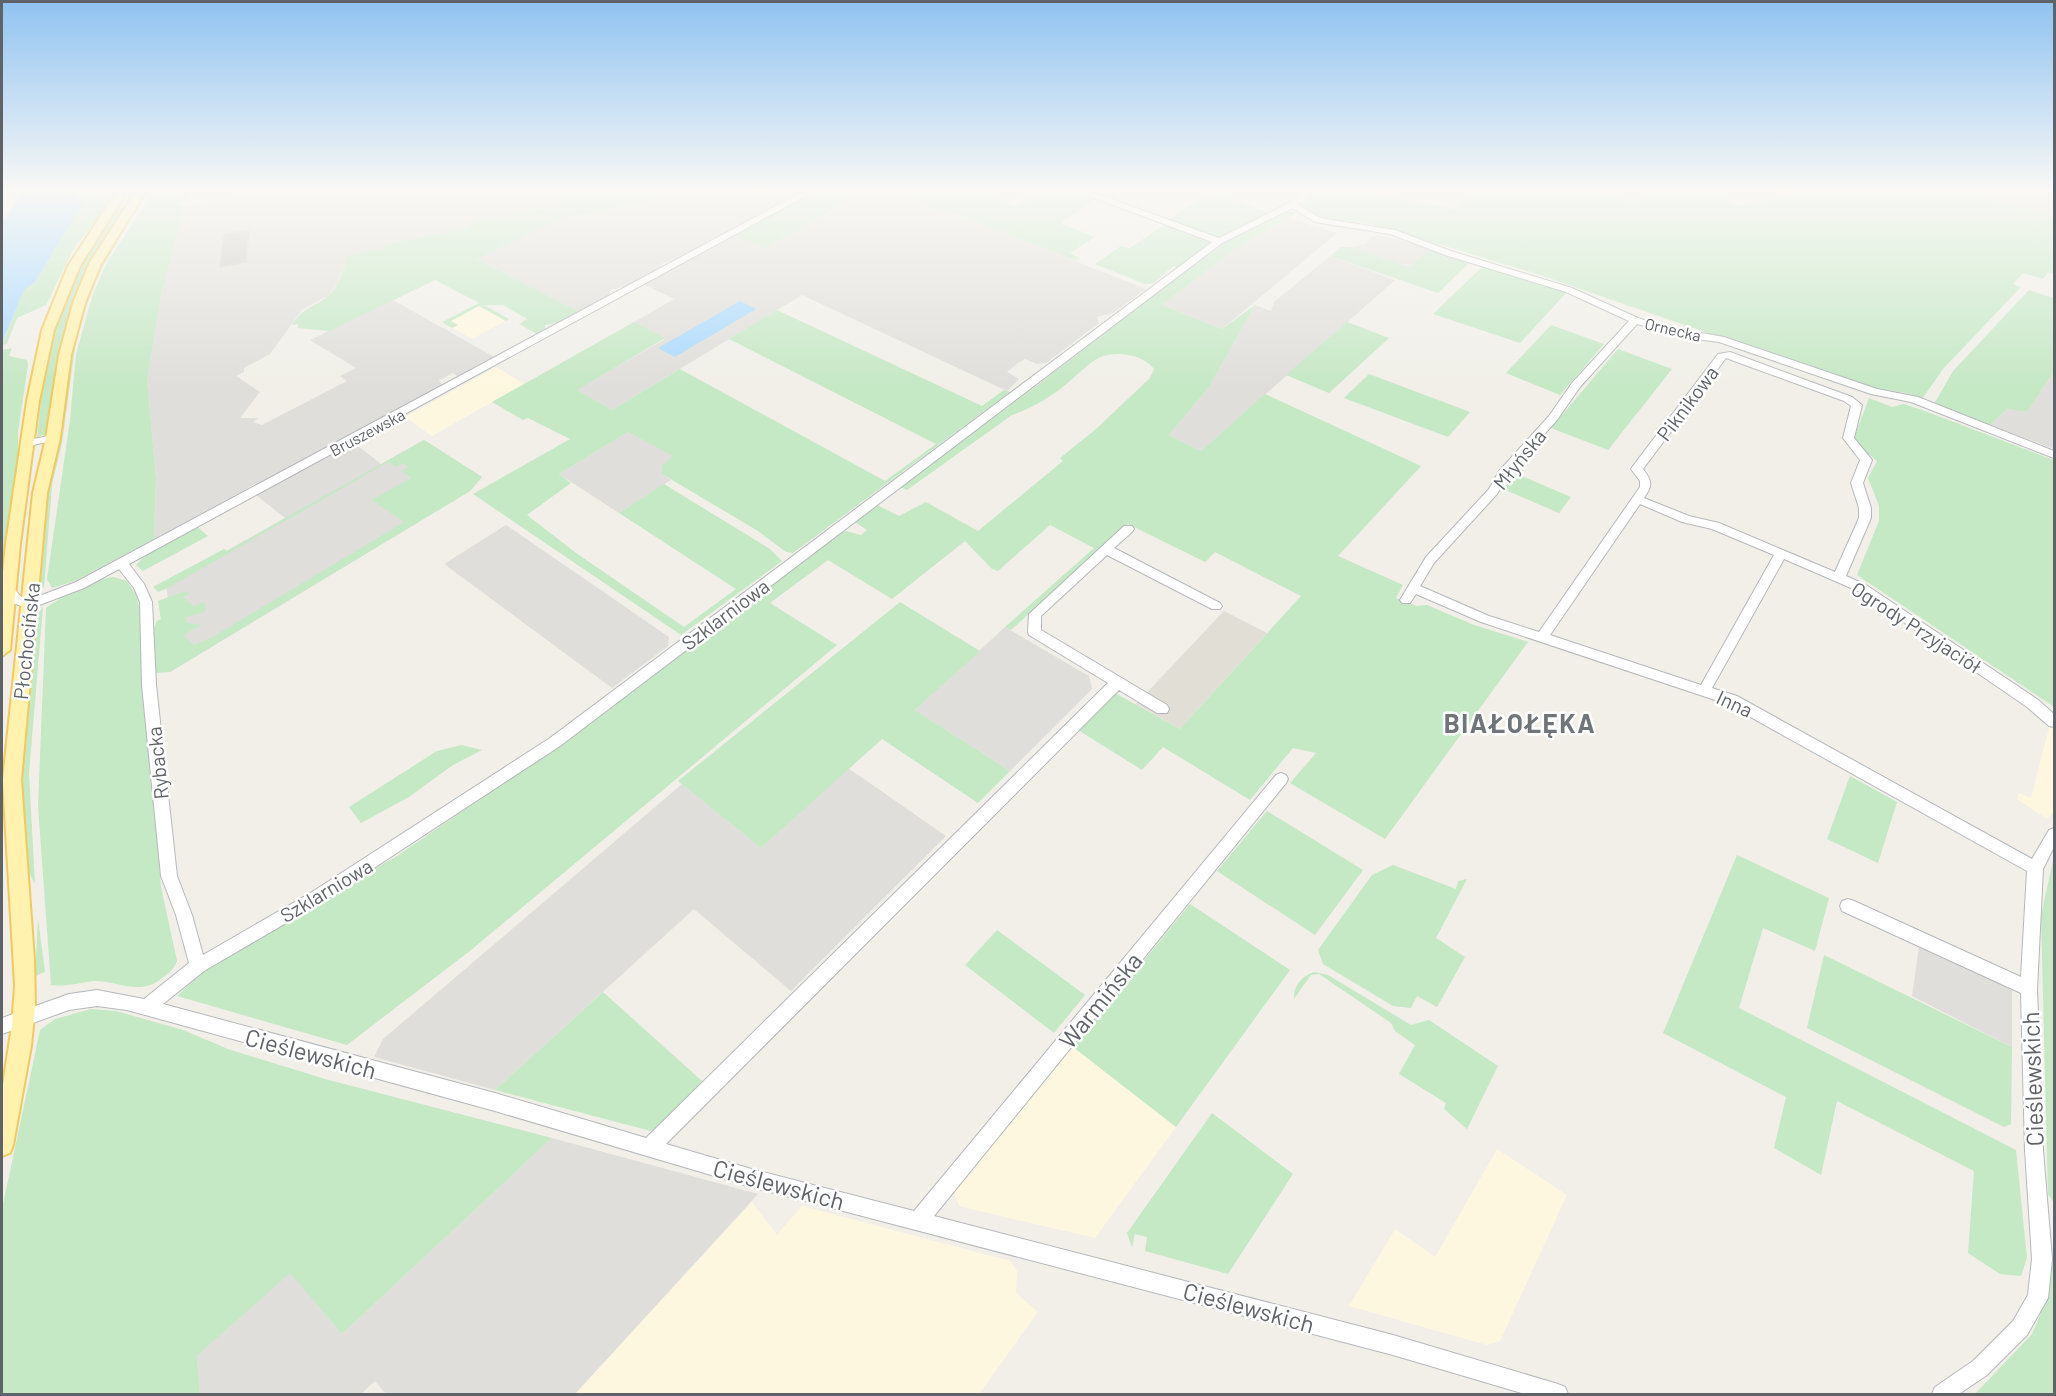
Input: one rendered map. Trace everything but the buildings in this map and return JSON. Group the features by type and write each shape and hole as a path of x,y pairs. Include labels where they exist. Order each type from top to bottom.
{"main road":[{"name":"Płochocińska","path":"2,650 40,361 59,300 80,256"},
{"name":"Płochocińska","path":"2,1144 24,1018 25,984 12,823 12,780 40,493 53,438 65,355 79,303 100,256"}],"street":[{"name":"Bruszewska","path":"30,605 122,564 689,256"},
{"name":"Szklarniowa","path":"147,1007 198,966 327,891 555,742 1199,256"},
{"name":"Ornecka","path":"1458,256 1569,290 1635,320 1675,333 1721,339 1875,392 1914,399 2055,455"},
{"name":"Młyńska","path":"1410,594 1430,560 1493,491 1503,474 1553,418 1576,385 1635,320"},
{"name":"Piknikowa","path":"1542,637 1647,485 1637,469 1722,356 1730,354 1848,399 1858,407 1848,438 1866,460 1857,483 1866,514 1839,577"},
{"path":"28,443 53,438"},
{"name":"Ogrody Przyjaciół","path":"1637,499 1686,519 1715,526 1863,588 2032,703 2055,722"},
{"path":"1128,529 1035,614 1034,632 1162,709"},
{"path":"1106,549 1216,606"},
{"path":"1705,689 1781,553"},
{"name":"Rybacka","path":"122,564 140,586 146,602 149,684 169,876 184,915 198,966"},
{"path":"31,584 37,591 56,595"},
{"path":"9,590 17,600 30,605"},
{"name":"Inna","path":"1410,594 1705,689 1748,707 2035,868"},
{"path":"649,1148 1117,683"},
{"name":"Warmińska","path":"918,1221 1281,779"},
{"name":"Cieślewskich","path":"1942,1395 1980,1368 2020,1328 2038,1298 2042,1259 2034,1150 2029,989 2035,868 2055,834"},
{"path":"1848,906 2029,989"},
{"name":"Cieślewskich","path":"2,1026 69,1002 97,998 147,1007 495,1102 746,1177 1383,1342 1558,1395"}],"shaded area":[{"path":"172,256 351,256 347,257 338,283 329,295 302,310 270,354 244,368 244,372 236,376 260,392 240,418 259,418 253,422 262,425 347,381 340,376 356,368 310,340 393,300 496,358 460,378 453,373 439,380 442,385 440,390 257,486 254,484 246,491 154,539 156,478 147,380 161,296"},
{"path":"483,256 682,256 663,263 660,268 629,285 610,290 610,295 580,312 477,259"},
{"path":"695,256 1063,256 1146,289 1113,313 1097,317 1099,323 1046,363 1037,364 1025,359 1018,363 1007,372 1019,379 1007,391 802,295 612,410 576,390 665,339 634,322 674,299 643,284"},
{"path":"1226,256 1309,256 1222,329 1162,305"},
{"path":"1330,256 1395,280 1201,451 1169,435 1209,387 1255,305 1271,311 1274,302"},
{"path":"1377,256 1422,256 1409,267"},
{"path":"479,303 509,319 472,339 442,322"},
{"path":"496,367 524,384 432,436 405,417"},
{"path":"2054,371 2054,449 1991,425 2007,409 2027,412"},
{"path":"628,432 674,456 662,474 671,480 619,513 559,474"},
{"path":"424,440 482,477 470,491 170,672 160,613 169,606 166,585 285,518 256,495 353,442 381,464"},
{"path":"506,525 669,637 668,646 612,688 444,564"},
{"path":"1224,611 1267,633 1180,729 1136,704"},
{"path":"1005,627 1089,676 1092,689 1010,771 915,710"},
{"path":"2050,724 2054,727 2054,811 2047,819 2017,799 2019,793 2031,798"},
{"path":"848,768 946,836 791,991 694,909 495,1090 374,1057 383,1039 682,784 761,848"},
{"path":"1919,946 2012,989 2012,1047 1912,996"},
{"path":"1073,1047 1176,1127 1095,1238 959,1206 954,1192"},
{"path":"552,1138 758,1194 575,1394 386,1394 375,1381 361,1394 200,1394 197,1356 290,1272 342,1334"},
{"path":"1497,1149 1567,1195 1500,1341 1487,1345 1349,1306 1395,1229 1435,1257"},
{"path":"752,1202 777,1235 802,1206 1010,1261 1017,1271 1016,1293 1038,1312 979,1394 575,1394"}],"green space":[{"path":"51,256 70,256 46,305 17,318 7,344 2,345 24,289 35,282"},
{"path":"84,256 96,256 81,288 63,342 48,433 37,437 45,366 56,322"},
{"path":"105,256 109,256 95,280 76,340 62,443 52,485 44,588 39,584 47,490 60,440 70,359 86,298"},
{"path":"111,256 172,256 161,296 147,380 156,478 154,539 75,581 52,588 47,579 70,420 76,354 92,297"},
{"path":"347,256 483,256 477,259 580,312 558,323 545,325 545,330 537,334 519,324 527,319 503,305 484,305 509,319 506,321 479,306 451,321 458,325 452,328 442,322 479,303 435,280 330,331 298,328 298,324 292,325 301,313 333,291 341,277"},
{"path":"1064,256 1080,258 1076,261"},
{"path":"1106,256 1194,256 1178,268 1173,266 1154,283 1145,284 1095,264"},
{"path":"1205,256 1226,256 1162,305 1222,329 1255,305 1209,387 1169,435 1201,451 1265,394 1421,466 1338,556 1403,585 1396,598 1416,606 1427,605 1474,625 1528,642 1385,839 1290,783 1316,753 1293,748 1250,800 1163,747 1142,770 1078,730 1115,693 1180,729 1301,596 1215,552 1205,562 1128,524 1011,630 1005,627 1094,548 1050,525 998,571 992,569 965,541 892,599 828,560 770,603 837,645 471,950 347,1045 177,996 210,964 260,933 397,856 571,737 840,533 846,531 861,535 867,530 855,522 877,505 899,516 926,502 978,531 1063,461 1060,458 1096,429 1150,378 1154,369 1144,360 1131,355 1103,356 1088,365 1053,394 1012,415 907,490 900,487 1035,387"},
{"path":"1330,256 1377,256 1409,267 1422,256 1454,256 1470,262 1438,293"},
{"path":"1477,256 2054,256 2054,274 2048,272 2043,279 2023,273 2013,284 2021,287 1943,369 1922,399 1906,393 1862,386 1537,274"},
{"path":"1484,265 1567,292 1520,343 1433,314"},
{"path":"2029,290 2054,298 2054,371 2027,412 2007,409 1991,425 1934,404 1953,371"},
{"path":"777,310 982,406 1004,390 1010,392 793,553 786,552 758,531 662,474 662,466 673,456 628,432 559,474 571,483 527,515 576,553 684,627 736,589 619,513 664,484 770,549 782,561 681,635 473,494 570,439 528,418 523,420 492,402 634,322 665,338 577,390 612,410 680,369 885,481 936,444 729,339"},
{"path":"1347,322 1389,338 1329,393 1286,375"},
{"path":"1551,325 1604,344 1560,395 1506,373"},
{"path":"12,348 9,356 27,360 28,365 18,432 18,467 2,570 2,350"},
{"path":"1618,349 1672,369 1608,450 1551,428"},
{"path":"1369,374 1470,412 1448,437 1344,398"},
{"path":"1869,398 1892,407 1904,404 1922,410 2054,460 2054,707 1857,575 1879,521 1879,506 1868,478 1877,461 1854,442"},
{"path":"424,440 482,477 470,491 170,672 155,673 151,635 157,621 161,619 158,601 182,592 190,593 183,597 194,606 204,602 206,609 204,612 186,617 187,623 201,625 183,635 194,645 214,636 404,522 372,500 411,478 402,471 408,467 403,463 396,467 388,462 166,589 158,592 153,587 224,549 227,551"},
{"path":"1517,473 1571,497 1559,513 1503,489"},
{"path":"197,527 208,536 143,571 136,565 147,554"},
{"path":"113,577 127,581 137,597 139,607 161,887 177,961 167,974 154,984 145,986 137,987 102,981 51,985 38,806 46,608 86,585"},
{"path":"900,602 980,651 915,710 1010,771 978,803 882,739 761,848 678,781"},
{"path":"43,607 29,773 35,884 26,867 21,782 36,617"},
{"path":"461,745 482,750 453,765 409,797 361,823 349,807 437,751"},
{"path":"1850,776 1897,802 1878,863 1827,839"},
{"path":"1267,811 1363,870 1315,935 1217,871"},
{"path":"1737,855 1829,898 1815,951 1763,928 1739,1008 2016,1150 2027,1258 2021,1276 2000,1274 1968,1253 1974,1171 1837,1101 1821,1175 1774,1148 1786,1097 1663,1033"},
{"path":"2054,856 2054,1203 2048,1194 2041,916"},
{"path":"1393,865 1456,889 1458,881 1467,879 1436,938 1465,957 1437,1007 1417,996 1411,1008 1393,1006 1323,964 1318,950 1372,875"},
{"path":"1190,904 1290,970 1176,1127 1073,1047"},
{"path":"38,919 45,972 35,976"},
{"path":"997,930 1085,995 1054,1033 965,965"},
{"path":"1824,955 2012,1047 2011,1124 2004,1127 1807,1028"},
{"path":"1314,972 1328,975 1411,1025 1429,1020 1498,1066 1467,1129 1444,1109 1446,1103 1399,1074 1415,1045 1395,1031 1391,1023 1319,974 1311,975 1294,999 1299,982"},
{"path":"603,992 702,1081 667,1122 651,1131 495,1090"},
{"path":"91,1009 116,1011 183,1030 228,1049 325,1079 552,1138 342,1334 290,1273 197,1356 200,1394 2,1394 2,1209 40,1030 55,1019"},
{"path":"1212,1113 1293,1174 1228,1274 1145,1251 1147,1237 1135,1234 1132,1247 1127,1233"},
{"path":"2054,1239 2054,1394 1975,1394 2032,1334 2046,1301"}],"water":[{"path":"2,256 51,256 35,282 24,290 2,343"},
{"path":"740,301 756,309 675,357 658,348"}],"district":[{"name":"BIAŁOŁĘKA","path":"1520,722"}]}
